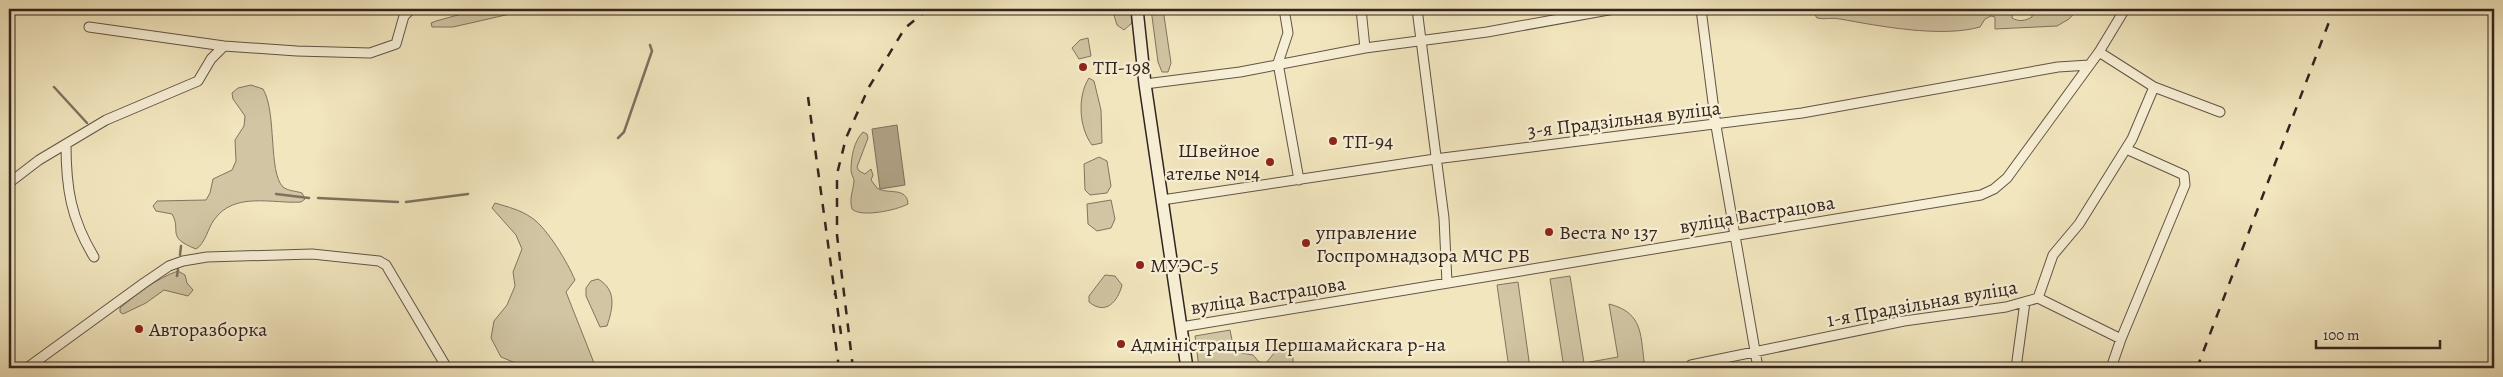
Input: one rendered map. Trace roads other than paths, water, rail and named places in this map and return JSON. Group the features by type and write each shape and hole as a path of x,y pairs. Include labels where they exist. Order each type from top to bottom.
{"main road":[{"path":"1137,9 1145,84 1187,368"}],"street":[{"path":"89,27 224,46 344,54 370,53 396,44 404,16 410,9"},
{"path":"1284,9 1288,33 1278,63 1299,180"},
{"path":"1360,9 1365,48"},
{"path":"1417,9 1444,218 1447,283"},
{"path":"1145,84 1240,72 1278,63 1365,48 1487,32 1614,9"},
{"path":"1701,9 1716,126 1758,368"},
{"path":"2089,65 2125,9"},
{"path":"9,183 40,160 106,120 198,82 211,59 224,46"},
{"path":"2099,52 2154,87 2220,112"},
{"name":"3-я Прадзільная вуліца","path":"1162,200 1435,159 1716,126 1802,113 2058,67 2089,65"},
{"name":"вуліца Вастрацова","path":"1181,327 1981,195 1994,189 2008,178 2089,65"},
{"name":"1-я Прадзільная вуліца","path":"1691,365 1904,321 2025,302 2038,298 2053,255 2080,224 2126,149 2154,87"},
{"path":"66,144 66,169 70,207 82,238 94,257"},
{"path":"2111,368 2121,339 2185,185 2184,175 2126,149"},
{"path":"28,368 169,266 207,256 312,254 379,260 386,264 447,368"},
{"path":"2038,298 2121,339"},
{"path":"2016,368 2025,302"}],"waterway":[{"path":"618,138 624,132 652,51 650,45"},
{"path":"54,87 87,123"},
{"path":"276,194 309,198"},
{"path":"406,202 468,194"},
{"path":"318,198 398,202"},
{"path":"180,255 181,246"},
{"path":"177,276 178,269"}],"railway":[{"path":"853,368 837,235 837,174 846,138 869,87 905,28 928,9"},
{"path":"2197,368 2334,9"},
{"path":"808,97 835,295"},
{"path":"835,290 841,334"},
{"path":"833,324 839,368"}],"place":[{"name":"ТП-198","path":"1083,67"},
{"name":"ТП-94","path":"1333,141"},
{"name":"Швейное ателье №14","path":"1270,162"},
{"name":"Веста № 137","path":"1549,232"},
{"name":"управление Госпромнадзора МЧС РБ","path":"1306,243"},
{"name":"МУЭС-5","path":"1140,265"},
{"name":"Авторазборка","path":"139,329"},
{"name":"Адміністрацыя Першамайскага р-на","path":"1121,344"}]}
